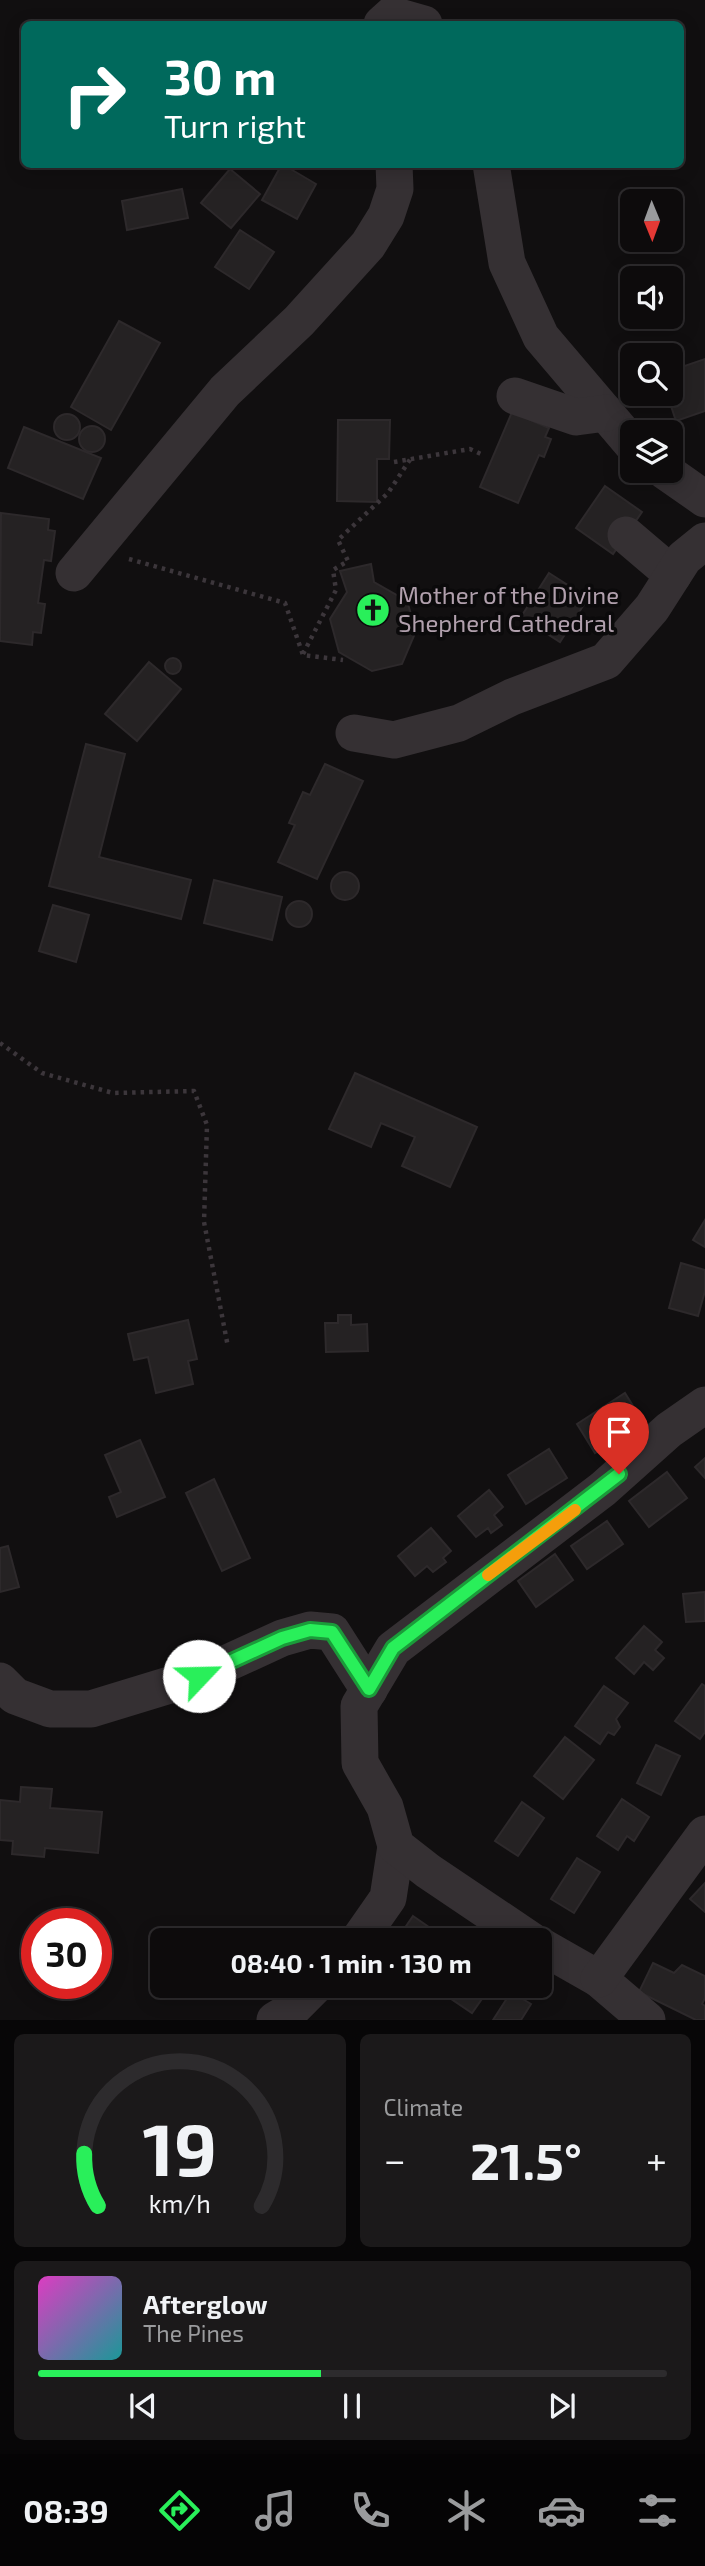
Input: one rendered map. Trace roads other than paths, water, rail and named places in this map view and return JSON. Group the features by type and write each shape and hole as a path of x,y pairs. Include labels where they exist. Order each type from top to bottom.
{"street":[{"path":"385,21 392,15 413,21"},
{"path":"74,573 225,391 299,321 369,245 386,215 395,190 394,168"},
{"path":"492,168 507,263 541,337 620,430"},
{"path":"515,396 576,417 606,413"},
{"path":"682,483 705,499"},
{"path":"626,535 673,575"},
{"path":"354,733 394,740 459,723 512,697 606,661 652,608 684,558 705,541"},
{"path":"367,1928 388,1898 396,1846 385,1807 360,1763 359,1706 393,1648 603,1489 670,1430 705,1405"},
{"path":"0,1716 22,1717 50,1709 91,1709 199,1676 282,1638 310,1630 332,1632 369,1689"},
{"path":"0,1681 15,1696 50,1709"},
{"path":"599,1979 705,1834"},
{"path":"396,1846 513,1928"},
{"path":"552,1952 599,1979 647,2020"},
{"path":"275,2020 304,1998"}],"place":[{"name":"Mother of the Divine Shepherd Cathedral","path":"373,610"}]}
